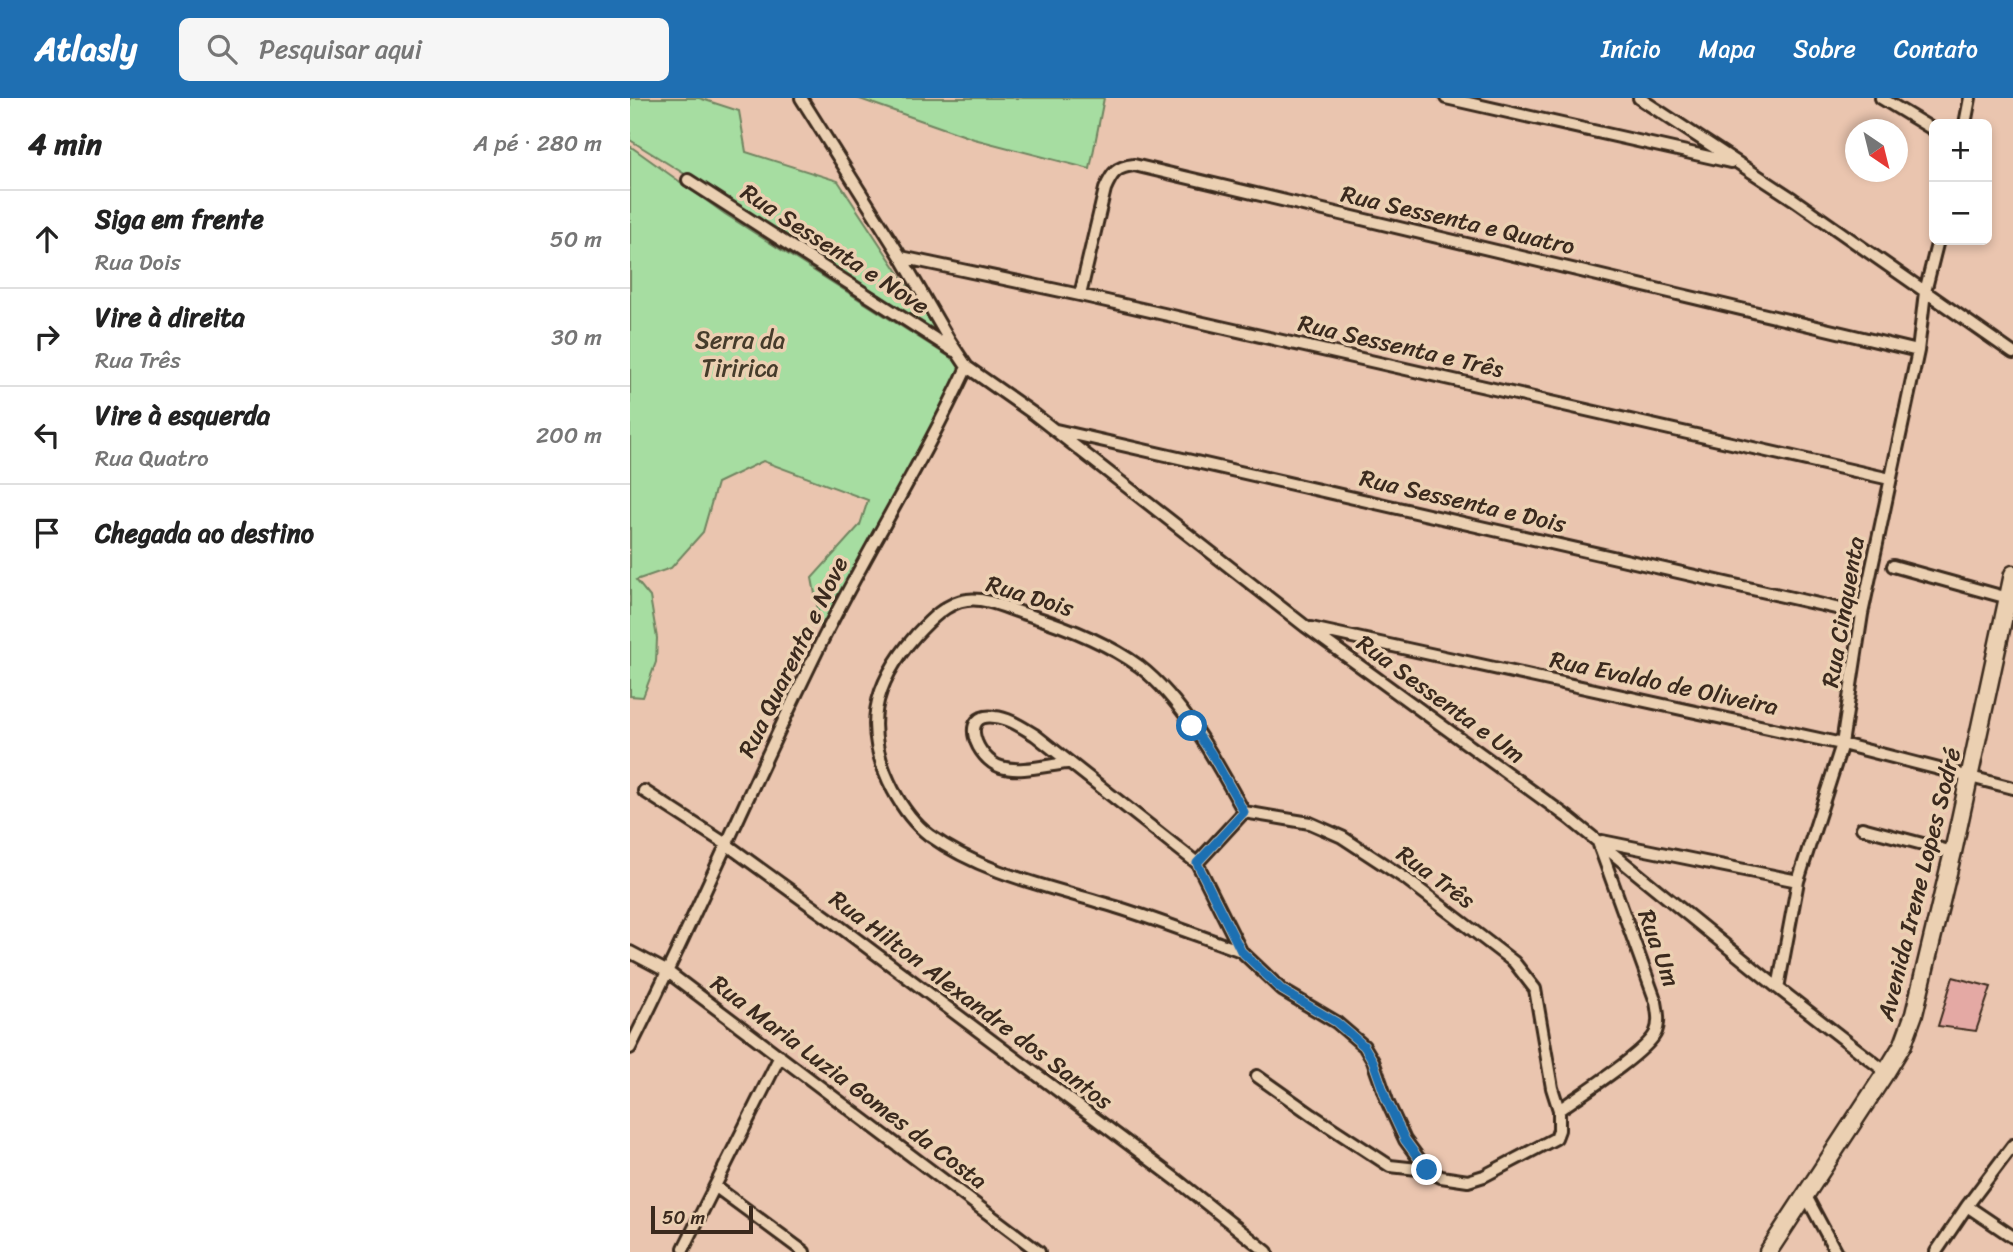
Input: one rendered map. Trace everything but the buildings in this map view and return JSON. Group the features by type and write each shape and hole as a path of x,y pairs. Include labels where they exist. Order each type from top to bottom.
{"main road":[{"name":"Avenida Irene Lopes Sodré","path":"1768,1252 1886,1072 1903,1044 1914,1014 1953,852 2013,574"}],"street":[{"name":"Rua Sessenta e Um","path":"801,98 967,367 1054,429 1305,626 1598,840 1778,988 1886,1072"},
{"path":"1446,98 1737,163"},
{"path":"1639,98 2013,353"},
{"path":"1881,98 1929,127"},
{"path":"1966,119 1970,98"},
{"name":"Rua Sessenta e Quatro","path":"1080,295 1111,173 1121,166 1134,165 1918,351"},
{"name":"Rua Sessenta e Nove","path":"688,180 958,354"},
{"name":"Rua Cinquenta","path":"1778,988 1798,881 1842,744 1862,614 1918,351 1925,292 1937,245"},
{"name":"Rua Sessenta e Três","path":"901,257 1080,295 1890,479"},
{"name":"Rua Quarenta e Nove","path":"630,1048 823,639 945,414 967,367"},
{"name":"Rua Sessenta e Dois","path":"1054,429 1862,614"},
{"path":"1893,566 2008,598"},
{"name":"Rua Dois","path":"1241,951 1117,907 1016,879 966,858 928,834 902,806 877,751 875,717 881,690 896,658 931,619 954,604 967,600 984,601 1065,627 1098,642 1139,667 1169,696 1211,753 1244,812"},
{"name":"Rua Evaldo de Oliveira","path":"1305,626 1842,744 2013,788"},
{"path":"1067,762 1013,768 1000,766 987,759 975,743 974,729 978,720 984,717 1000,718 1035,735 1197,863 1241,951 1282,990 1336,1022 1364,1046 1373,1061 1405,1140 1427,1170"},
{"name":"Rua Hilton Alexandre dos Santos","path":"644,791 726,844 1177,1180 1266,1252"},
{"path":"1197,863 1244,812"},
{"name":"Rua Três","path":"1244,812 1310,823 1342,837 1406,878 1514,962 1535,989 1552,1088 1559,1110"},
{"path":"1862,828 1953,852"},
{"path":"1598,840 1798,881"},
{"name":"Rua Um","path":"1559,1110 1645,1047 1656,1033 1659,1018 1656,1002 1598,840"},
{"name":"Rua Maria Luzia Gomes da Costa","path":"630,952 668,972 1039,1252"},
{"path":"684,1248 780,1056"},
{"path":"1257,1076 1390,1166 1427,1170 1456,1181 1468,1181 1484,1176 1556,1138 1559,1130 1559,1110"},
{"path":"1936,1252 2013,1145"},
{"path":"716,1187 804,1252"},
{"path":"1807,1196 1835,1250"},
{"path":"1967,1206 2013,1237"}],"green space":[{"path":"630,98 699,98 739,111 746,152 838,181 937,331 630,140"},
{"path":"857,98 1104,98 1090,169 974,139"},
{"name":"Serra da Tiririca","path":"630,146 725,214 965,367 962,380 821,626 812,578 860,525 868,500 763,461 717,483 703,532 671,568 636,580 650,597 657,638 656,662 643,697 630,696"}],"route":[{"path":"1192,726 1211,753 1244,812 1197,863 1223,917 1241,951 1261,971 1282,990 1336,1022 1364,1046 1373,1061 1405,1140 1427,1170"}]}
